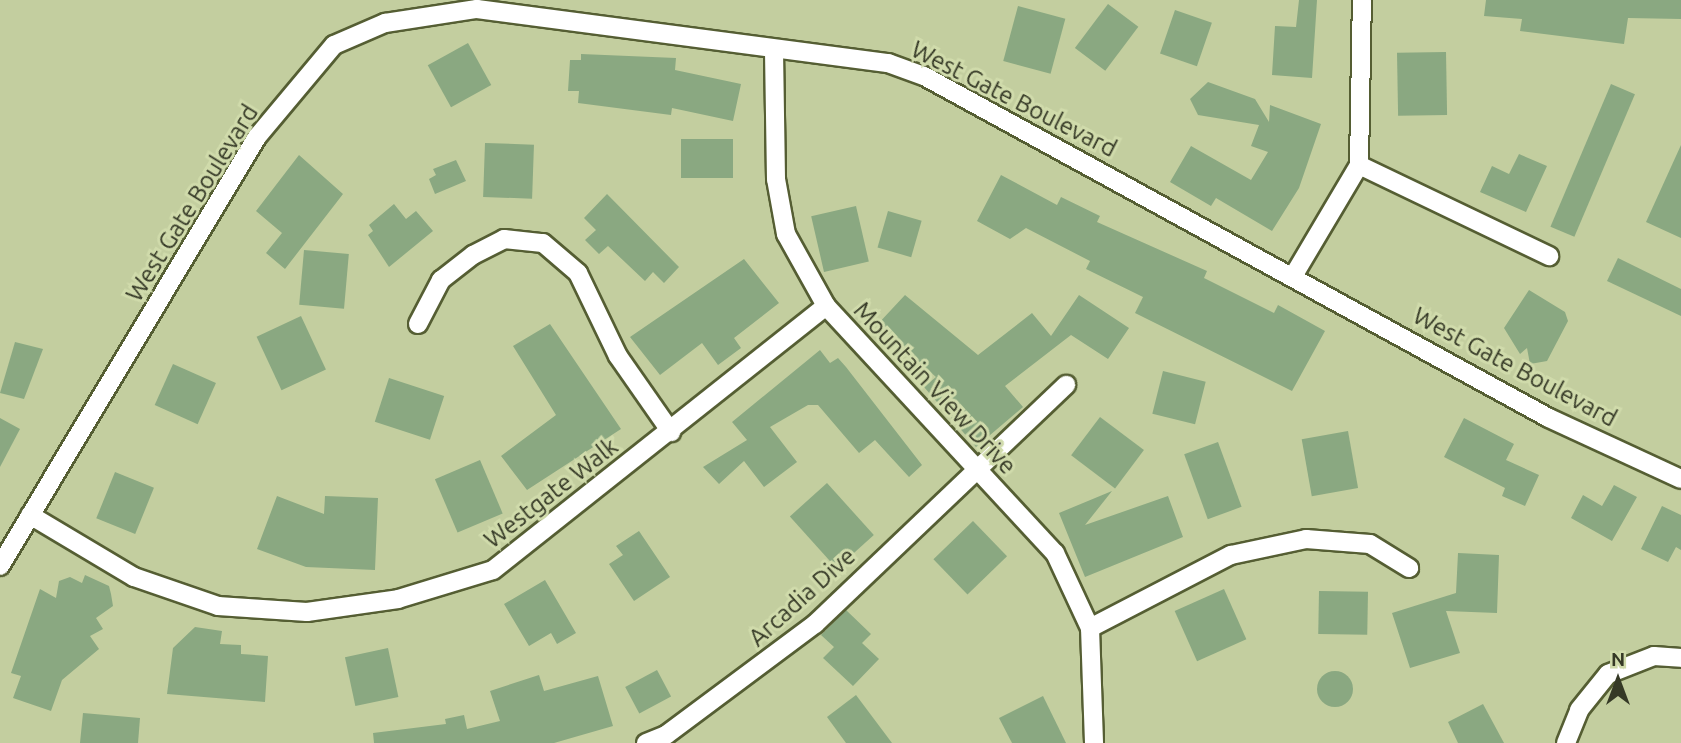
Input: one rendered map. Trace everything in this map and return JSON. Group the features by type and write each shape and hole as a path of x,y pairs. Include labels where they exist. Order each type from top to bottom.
{"street":[{"path":"1295,273 1359,165 1362,0"},
{"name":"West Gate Boulevard","path":"0,566 257,137 334,45 384,23 477,9 774,51 888,63 924,76 1295,273 1549,418 1681,479"},
{"name":"Mountain View Drive","path":"774,51 776,179 786,234 825,306 1055,553 1090,628 1094,743"},
{"path":"1359,165 1549,256"},
{"path":"418,324 441,281 473,255 504,239 543,243 578,273 618,356 671,432"},
{"name":"Westgate Walk","path":"30,515 134,577 218,606 307,612 398,599 493,570 671,432 825,306"},
{"name":"Arcadia Dive","path":"646,743 666,735 815,624 912,526 979,472 1066,386"},
{"path":"1090,628 1231,555 1306,539 1370,544 1409,568"},
{"path":"1566,743 1579,710 1608,674 1654,656 1681,658"}],"building":[{"path":"1299,0 1317,0 1312,78 1272,75 1275,26 1296,27"},
{"path":"1486,0 1681,0 1681,19 1628,18 1624,44 1520,31 1522,19 1484,16"},
{"path":"1108,4 1138,27 1105,71 1075,48"},
{"path":"1018,6 1065,19 1051,74 1003,61"},
{"path":"1175,10 1212,23 1197,66 1160,53"},
{"path":"468,43 491,85 451,107 428,65"},
{"path":"1446,52 1447,115 1398,116 1397,53"},
{"path":"581,54 676,58 675,70 741,84 733,121 672,108 671,115 578,103 579,91 568,91 570,60 581,60"},
{"path":"1208,82 1255,99 1269,122 1270,105 1321,124 1299,188 1272,231 1216,198 1211,206 1170,182 1191,146 1251,180 1268,152 1251,146 1259,125 1198,115 1190,99"},
{"path":"1611,84 1635,94 1574,237 1550,227"},
{"path":"681,139 733,139 733,178 681,178"},
{"path":"485,143 534,145 532,199 483,197"},
{"path":"1681,145 1681,238 1646,222"},
{"path":"1519,154 1547,166 1526,212 1480,192 1492,166 1509,174"},
{"path":"299,155 343,194 285,269 266,253 282,233 256,211"},
{"path":"456,160 466,181 435,194 429,179 436,175 433,169"},
{"path":"1001,175 1057,205 1061,197 1100,216 1097,222 1207,271 1204,278 1274,313 1278,305 1325,331 1292,391 1135,313 1143,297 1086,269 1090,261 1026,228 1010,239 977,221"},
{"path":"607,194 679,267 664,283 653,272 645,281 608,246 599,254 585,240 596,230 584,218"},
{"path":"394,204 406,219 416,211 433,231 389,267 368,235 373,231 369,225"},
{"path":"856,206 869,262 824,272 811,216"},
{"path":"888,211 922,221 911,257 878,248"},
{"path":"304,250 349,254 344,309 299,305"},
{"path":"1618,258 1681,289 1681,316 1607,281"},
{"path":"744,259 779,303 734,338 741,348 718,365 702,343 660,375 630,337"},
{"path":"1529,290 1565,312 1568,321 1547,361 1530,364 1527,348 1520,354 1504,328"},
{"path":"905,295 978,355 1032,313 1051,336 1079,295 1129,328 1108,359 1071,335 1005,386 1023,407 976,447 924,387 936,377 877,325"},
{"path":"301,316 326,369 282,390 257,337"},
{"path":"550,324 621,429 527,490 501,456 556,415 513,346"},
{"path":"15,342 43,349 24,399 0,393"},
{"path":"820,350 830,363 838,358 846,367 922,465 909,477 875,440 859,453 818,405 808,405 770,427 797,462 764,487 744,461 719,484 703,467 747,440 732,422"},
{"path":"173,364 216,383 198,424 155,405"},
{"path":"1163,371 1206,382 1195,424 1152,414"},
{"path":"389,378 444,396 430,440 375,422"},
{"path":"1100,417 1144,450 1115,488 1071,455"},
{"path":"0,418 20,429 0,467"},
{"path":"1464,418 1514,444 1506,460 1539,475 1525,506 1502,496 1505,488 1444,457"},
{"path":"1348,431 1358,488 1312,496 1302,439"},
{"path":"1218,442 1242,507 1208,519 1184,454"},
{"path":"480,460 503,513 458,533 435,479"},
{"path":"115,472 154,488 135,534 96,518"},
{"path":"827,483 874,535 837,568 790,516"},
{"path":"1614,485 1637,497 1612,541 1571,518 1583,495 1602,506"},
{"path":"1112,491 1085,525 1168,496 1183,537 1085,577 1059,513"},
{"path":"277,496 324,514 325,496 378,498 375,570 306,567 257,549"},
{"path":"1662,506 1681,515 1681,550 1676,547 1668,562 1641,549"},
{"path":"973,521 1007,556 967,594 933,559"},
{"path":"639,531 670,577 634,601 609,564 623,555 616,546"},
{"path":"1458,553 1499,555 1497,613 1446,611 1460,653 1410,668 1392,613 1456,593"},
{"path":"85,575 109,586 111,594 113,606 96,618 103,629 90,636 99,649 62,680 51,711 13,698 21,676 11,673 40,589 56,598 59,581 70,577 82,583"},
{"path":"545,580 576,633 557,644 551,633 529,646 504,604"},
{"path":"1224,589 1246,639 1197,661 1175,611"},
{"path":"1319,591 1368,592 1367,635 1318,634"},
{"path":"846,610 871,634 862,643 879,659 853,686 823,658 834,647 821,635"},
{"path":"195,627 222,631 220,644 241,645 241,654 268,656 265,702 167,694 173,648"},
{"path":"388,648 398,697 355,706 345,657"},
{"path":"657,670 671,696 639,713 625,687"},
{"path":"1335,671 1348,676 1353,689 1348,702 1335,707 1322,702 1317,689 1322,676"},
{"path":"539,675 544,691 598,676 613,726 554,743 374,743 373,733 446,724 445,719 464,715 467,729 500,721 490,691"},
{"path":"856,695 892,743 846,743 827,717"},
{"path":"1043,696 1066,743 1012,743 999,718"},
{"path":"1483,704 1504,743 1458,743 1448,722"},
{"path":"83,713 140,718 138,743 80,743"}]}
